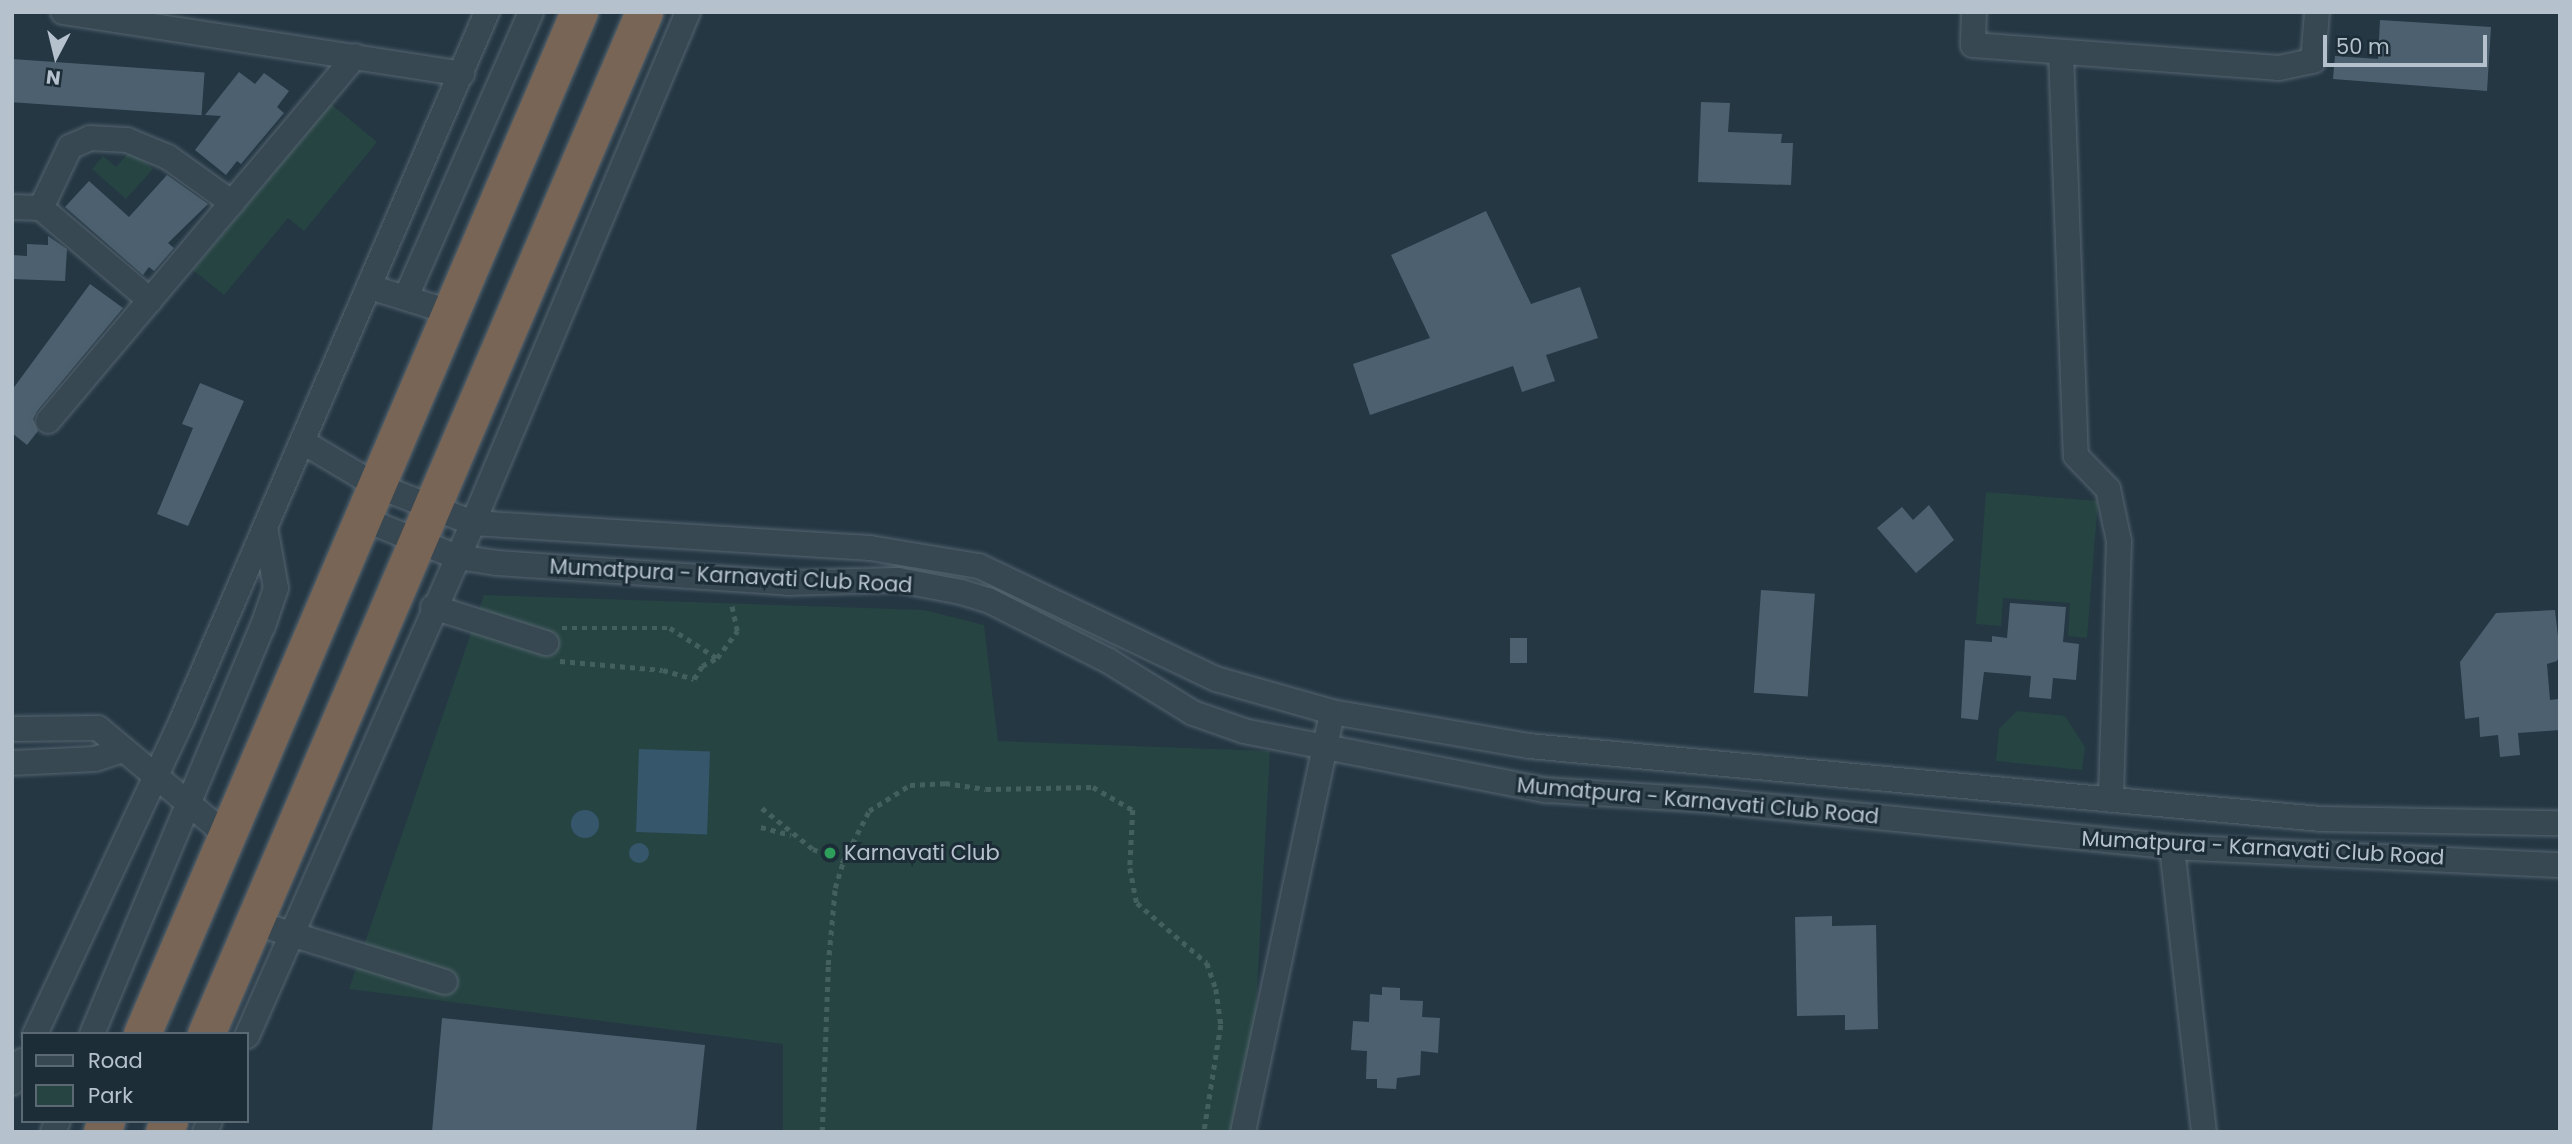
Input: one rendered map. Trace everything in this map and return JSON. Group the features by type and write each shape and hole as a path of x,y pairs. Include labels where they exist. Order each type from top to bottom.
{"highway":[{"path":"143,1032 225,834 579,12"},
{"path":"207,1032 644,12"}],"street":[{"path":"63,12 462,74"},
{"path":"36,1032 155,777 303,442 487,12"},
{"path":"406,297 531,12"},
{"path":"248,1034 433,607 473,523 688,12"},
{"path":"1974,12 1973,45 2279,68 2313,61 2318,12"},
{"path":"2061,52 2076,456 2108,489 2119,541 2111,800"},
{"path":"48,421 355,56"},
{"path":"41,208 70,147 90,138 127,140 168,157 232,203"},
{"path":"12,206 41,208 150,300"},
{"path":"370,287 450,312"},
{"path":"303,442 375,485 424,525"},
{"path":"361,518 424,525"},
{"name":"Mumatpura - Karnavati Club Road","path":"424,525 473,523 870,548 979,566 1216,679 1332,712 1529,746 2321,819 2560,823"},
{"name":"Mumatpura - Karnavati Club Road","path":"424,525 457,557 544,568 788,583 898,580 961,592 988,600 1107,660 1193,713 1244,731 1546,790 1705,800 2172,847 2560,864"},
{"path":"93,1032 276,588 265,527"},
{"path":"433,607 548,651"},
{"path":"1243,1132 1332,712"},
{"path":"12,729 98,728 225,834"},
{"path":"12,763 95,759 122,750"},
{"path":"2172,847 2204,1132"},
{"path":"254,922 444,982"},
{"path":"12,1083 21,1064"}],"path":[{"path":"717,658 670,628 563,627 548,651 663,670 694,679 702,666 717,658 737,631 731,603"},
{"path":"822,1132 828,965 835,888 869,811 910,785 1093,786 1123,800 1133,810 1130,868 1137,903 1207,963 1216,989 1221,1025 1204,1132"},
{"path":"762,808 813,849 845,861"},
{"path":"761,827 795,836"}],"green space":[{"path":"331,104 377,142 304,231 288,218 224,295 193,270"},
{"path":"131,150 153,169 126,199 92,169 103,156 116,167"},
{"path":"1986,492 2098,501 2087,638 2068,636 2070,603 2003,598 2001,626 1976,624"},
{"name":"Karnavati Club","path":"484,595 924,610 984,625 998,741 1270,751 1255,1026 1232,1132 783,1132 783,1044 349,989"},
{"path":"2017,711 2065,716 2085,747 2082,770 1996,761 1999,729"}],"water":[{"path":"639,749 710,751 707,834 636,832"},
{"path":"585,810 595,814 599,824 595,834 585,838 575,834 571,824 575,814"},
{"path":"635,843 643,843 649,853 643,863 635,863 629,857 629,849"}],"building":[{"path":"2380,20 2491,27 2487,91 2333,79 2335,56 2378,59"},
{"path":"12,59 205,72 202,115 12,102"},
{"path":"239,72 255,84 264,73 289,91 277,107 284,113 241,164 237,161 226,175 195,150 221,116 205,115"},
{"path":"1701,102 1730,103 1728,132 1782,134 1781,143 1793,143 1791,185 1698,182"},
{"path":"167,175 208,204 168,243 174,248 154,271 149,267 143,275 65,207 89,181 129,217"},
{"path":"1486,211 1531,304 1580,287 1598,338 1546,355 1555,381 1522,392 1513,366 1370,415 1353,364 1430,338 1391,255"},
{"path":"48,236 67,249 65,281 12,279 12,255 27,256 27,244 48,245"},
{"path":"90,284 123,308 37,411 33,419 38,431 27,445 12,433 12,390"},
{"path":"200,383 244,401 188,526 157,514 193,428 182,424"},
{"path":"1929,505 1954,540 1916,573 1877,528 1902,507 1913,520"},
{"path":"1761,590 1815,594 1808,697 1754,693"},
{"path":"2010,603 2066,607 2063,642 2079,644 2076,680 2053,678 2051,699 2029,697 2031,676 1984,672 1978,720 1961,718 1965,640 1992,642 1992,636 2007,638"},
{"path":"2555,610 2560,654 2557,661 2547,664 2550,700 2558,699 2560,730 2518,733 2520,755 2500,757 2498,735 2480,737 2479,717 2465,719 2460,662 2496,613"},
{"path":"1510,638 1527,638 1527,663 1510,663"},
{"path":"1832,916 1832,926 1876,925 1878,1029 1845,1030 1845,1015 1797,1016 1795,917"},
{"path":"1382,987 1400,988 1400,1000 1423,1001 1422,1017 1440,1018 1438,1053 1421,1051 1420,1075 1397,1078 1396,1089 1377,1088 1377,1079 1366,1079 1367,1051 1351,1050 1353,1021 1369,1022 1370,994 1382,995"},
{"path":"442,1018 705,1045 696,1132 432,1132"}],"place":[{"name":"Karnavati Club","path":"830,853"}]}
